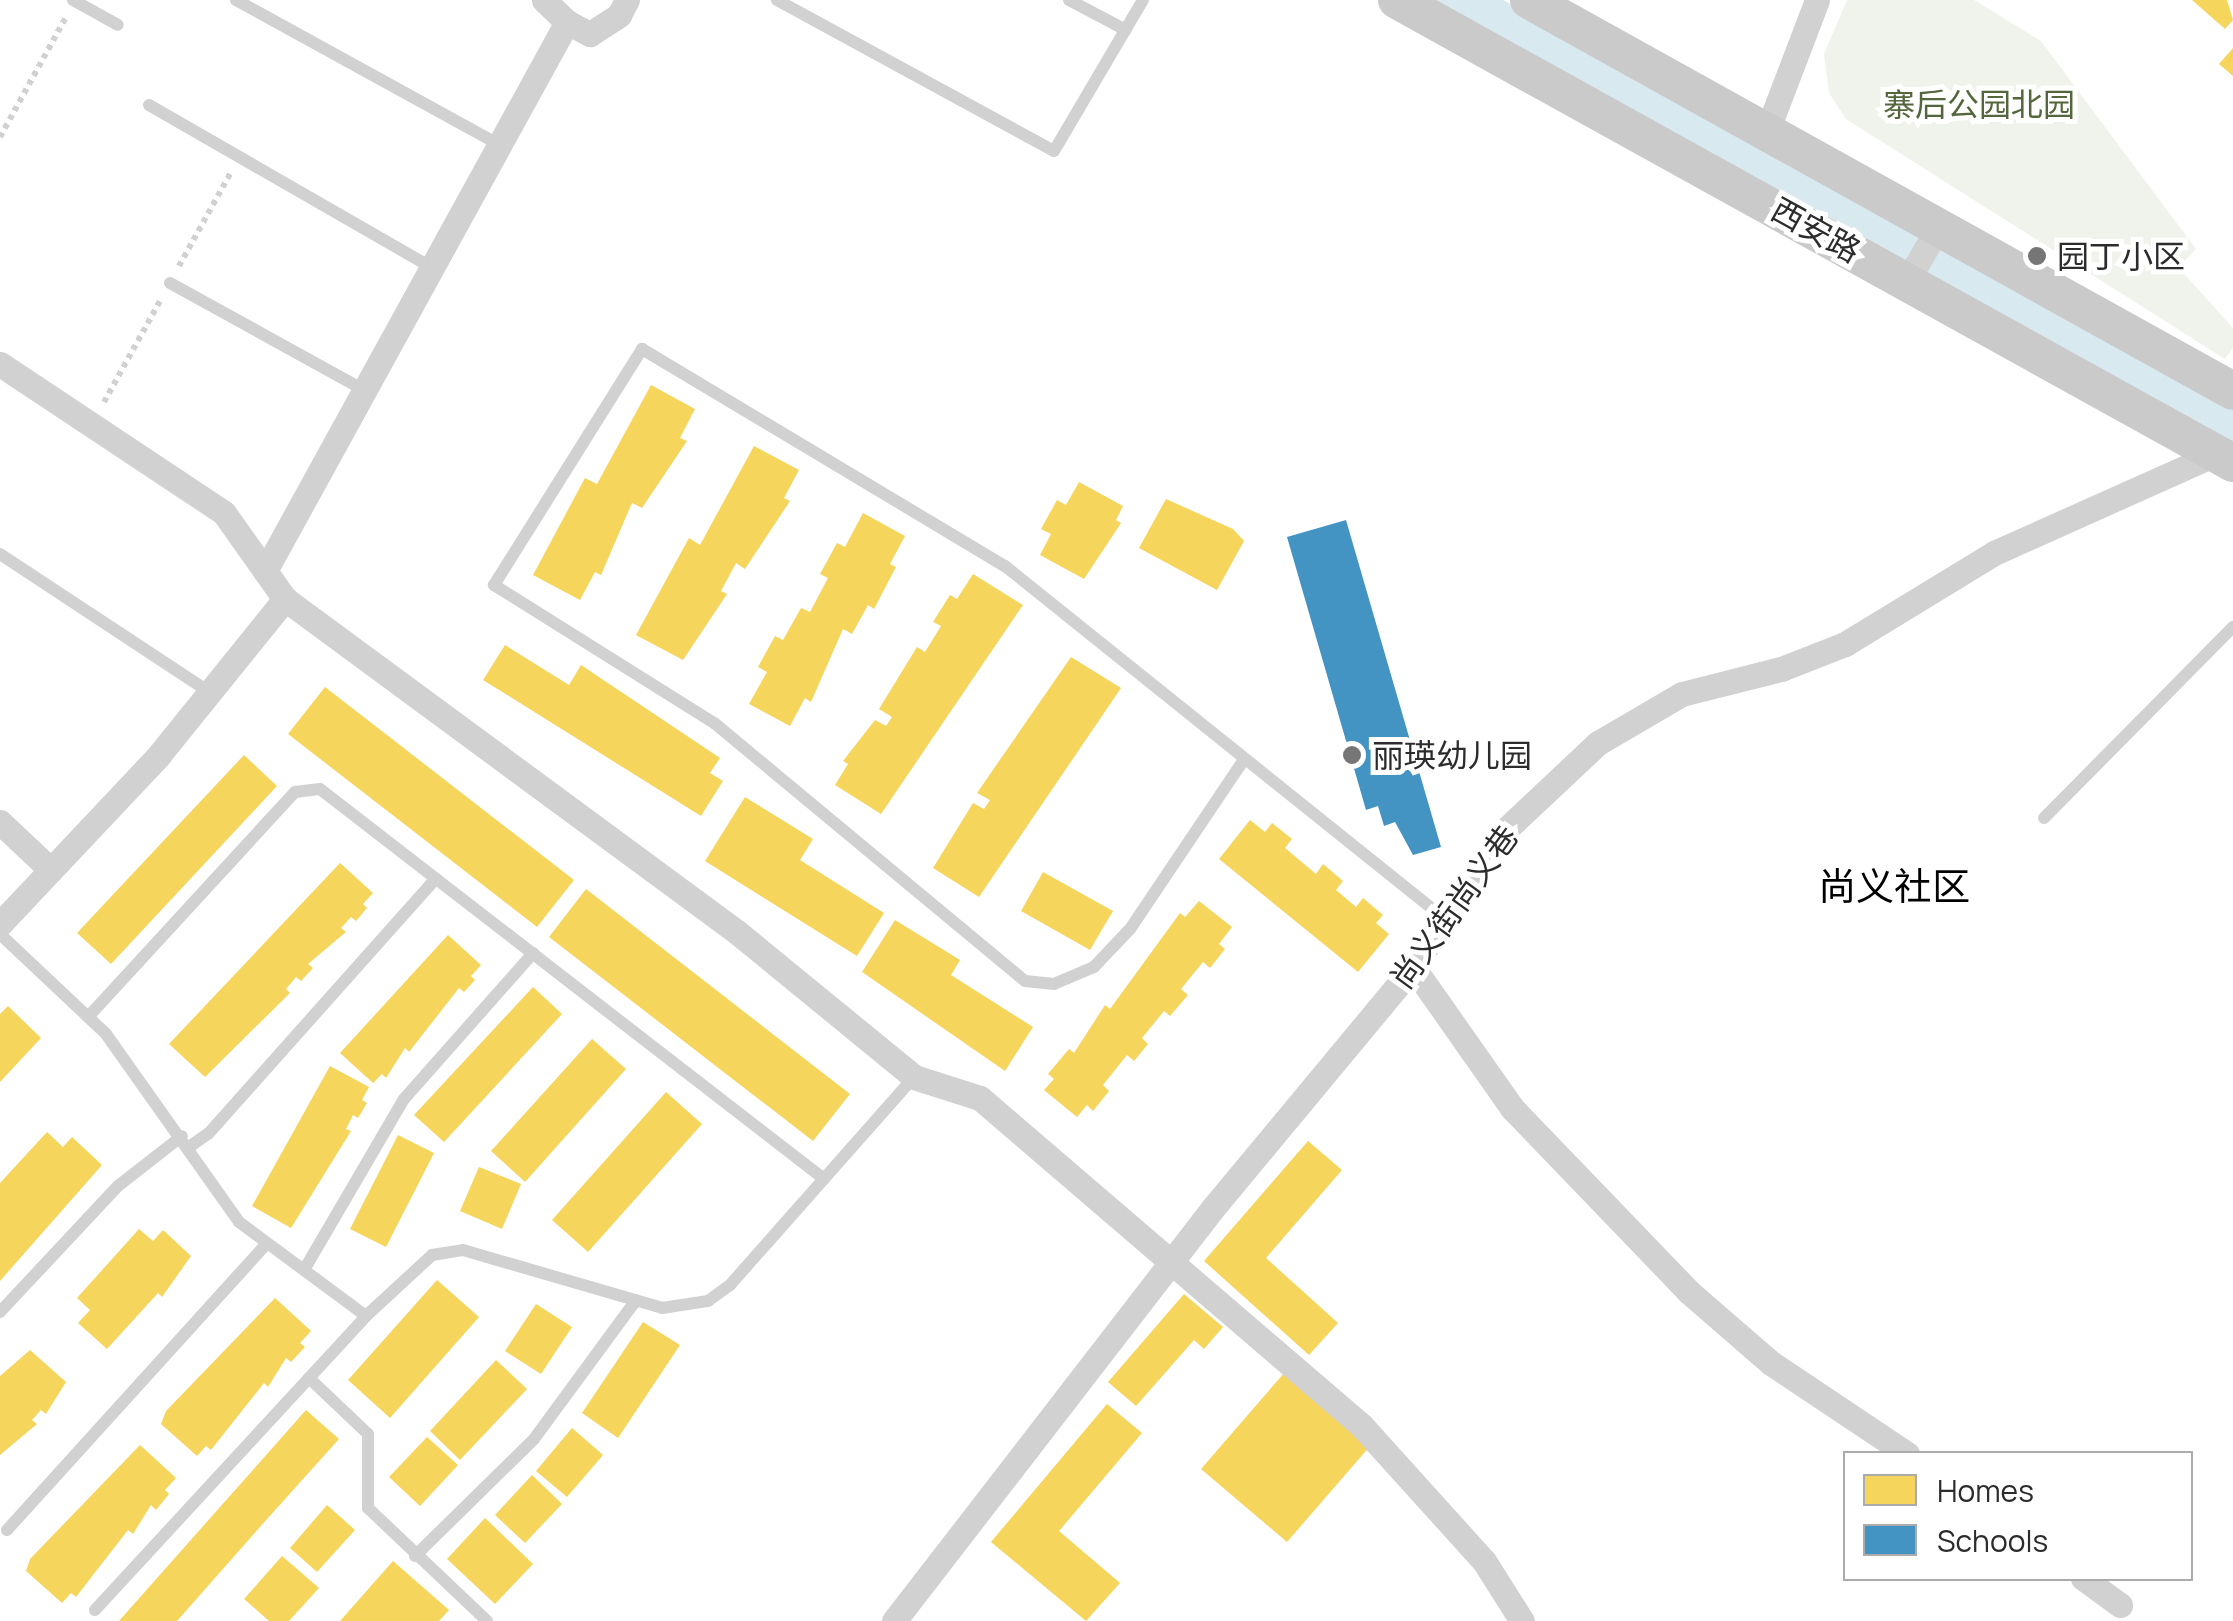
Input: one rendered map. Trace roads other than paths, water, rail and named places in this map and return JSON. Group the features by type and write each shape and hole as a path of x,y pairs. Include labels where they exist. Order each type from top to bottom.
{"street":[{"path":"544,0 568,22 590,34 619,15 627,0"},
{"name":"西安路","path":"1397,0 1442,11 2228,452"},
{"name":"西安路","path":"1529,0 1768,132 1934,234 2233,391"},
{"path":"1768,132 1817,0"},
{"path":"266,571 568,22"},
{"path":"1910,275 1934,234"},
{"path":"0,364 224,513 286,598 737,932 914,1077 980,1098 1361,1425 1425,1490 1484,1561 1522,1621"},
{"name":"尚义街尚义巷","path":"894,1621 1173,1260 1414,967 1501,834 1624,724 1682,694 1832,650 2008,546 2228,452"},
{"path":"0,924 210,692 286,598"},
{"path":"0,822 51,870"},
{"path":"1414,967 1512,1108 1689,1292 1771,1363 1903,1451"},
{"path":"2087,1581 2120,1604"}],"lane":[{"path":"74,0 118,25"},
{"path":"236,0 500,145"},
{"path":"777,0 1054,151 1142,0"},
{"path":"1069,0 1126,30"},
{"path":"149,105 432,268"},
{"path":"170,283 364,390"},
{"path":"1243,762 1130,929 1094,967 1054,984 1026,980 714,724 494,585 642,349 1005,566 1243,762 1445,919"},
{"path":"0,554 210,692"},
{"path":"2044,818 2233,626"},
{"path":"88,1017 296,792 320,789 824,1178"},
{"path":"0,1312 118,1186 185,1142 210,1133 436,878"},
{"path":"0,934 88,1017 185,1142 239,1222 265,1245 366,1316"},
{"path":"304,1270 404,1098 533,954"},
{"path":"96,1610 366,1316 432,1256 464,1250 636,1300 678,1308 708,1301 730,1285 914,1077"},
{"path":"7,1530 265,1245"},
{"path":"415,1556 534,1439 636,1300"},
{"path":"309,1378 368,1434 364,1500 415,1556 488,1621"}],"place":[{"name":"园丁小区","path":"2037,256"},
{"name":"丽瑛幼儿园","path":"1352,755"}],"district":[{"name":"尚义社区","path":"1894,886"}],"park label":[{"name":"寨后公园北园","path":"1979,104"}]}
